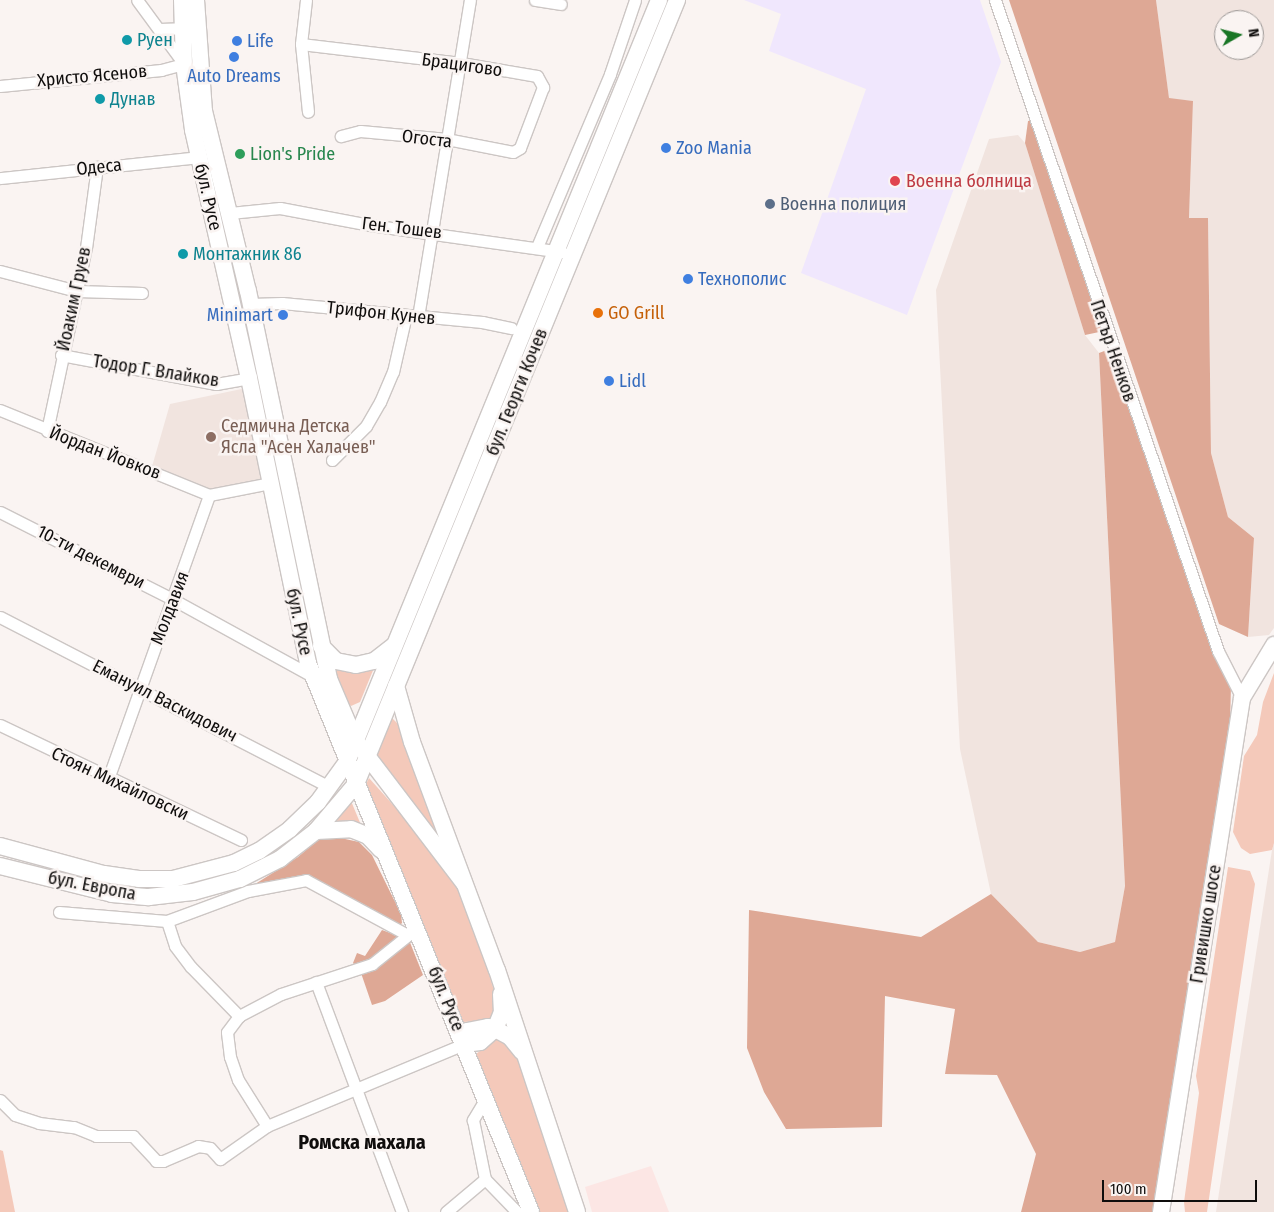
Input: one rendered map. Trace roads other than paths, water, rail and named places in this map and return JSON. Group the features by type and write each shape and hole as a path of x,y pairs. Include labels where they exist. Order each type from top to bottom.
{"main road":[{"name":"бул. Русе","path":"182,0 190,28 204,111 251,304 329,679 356,740 464,882"},
{"name":"бул. Русе","path":"196,0 184,64 198,158 249,378 312,676 387,857 411,931 464,1044 531,1212"},
{"name":"бул. Георги Кочев","path":"347,762 659,0"},
{"name":"бул. Георги Кочев","path":"356,784 677,0"},
{"path":"321,646 336,661 356,665 374,661 394,645"},
{"name":"Гривишко шосе","path":"1160,1212 1242,698 1274,645"},
{"name":"бул. Русе","path":"396,686 408,734 497,970 533,1075 576,1212"},
{"name":"бул. Европа","path":"0,846 122,877 155,880 188,876 234,863 270,844 300,821 347,762"},
{"name":"бул. Европа","path":"0,866 112,894 164,896 206,889 240,879 280,859 316,831 356,784"},
{"path":"316,831 334,829 361,832 375,841 387,857"},
{"path":"495,1029 503,1006 497,970"},
{"path":"464,1044 470,1029 495,1029 518,1045 533,1075"}],"street":[{"path":"137,0 184,64"},
{"path":"306,0 301,44 308,112"},
{"path":"418,317 470,0"},
{"path":"536,0 561,4"},
{"path":"537,247 610,74 635,0"},
{"name":"Петър Ненков","path":"995,0 1218,650 1242,698"},
{"path":"159,29 190,28"},
{"name":"Брацигово","path":"301,44 461,63 537,76 544,87 520,148 512,152"},
{"name":"Христо Ясенов","path":"0,86 161,70 184,64"},
{"name":"Огоста","path":"341,136 360,131 447,139 512,152"},
{"path":"569,173 597,155"},
{"name":"Одеса","path":"0,178 198,158"},
{"name":"Йоаким Груев","path":"47,430 61,355 77,290 97,167"},
{"name":"Ген. Тошев","path":"230,213 280,208 370,226 432,232 537,247 556,250 573,256"},
{"path":"0,271 77,290 142,293"},
{"name":"Трифон Кунев","path":"251,304 282,303 482,322 511,328"},
{"path":"332,460 366,426 380,402 393,372 406,315"},
{"name":"Тодор Г. Влайков","path":"61,355 216,384 249,378"},
{"name":"Йордан Йовков","path":"0,410 209,495"},
{"path":"209,495 270,483"},
{"name":"Молдавия","path":"108,778 139,686 174,600 209,495"},
{"name":"10-ти декември","path":"0,512 174,600 312,676"},
{"name":"Емануил Васкидович","path":"0,616 139,686 329,787"},
{"name":"Стоян Михайловски","path":"0,725 241,840"},
{"path":"59,912 167,921 248,891 306,880 411,931 372,964 281,994 239,1016 227,1032 230,1057 238,1080 267,1126"},
{"path":"167,921 175,946 191,967 239,1016"},
{"path":"316,982 402,1212"},
{"path":"0,1100 15,1115 39,1123 74,1127 96,1136 132,1136 156,1161 163,1161 198,1146 210,1148 220,1159 267,1126 464,1044"},
{"path":"486,1098 473,1120 485,1180 517,1212"},
{"path":"446,1212 485,1180"}],"place":[{"name":"Руен","path":"127,40"},
{"name":"Life","path":"237,41"},
{"name":"Auto Dreams","path":"234,57"},
{"name":"Дунав","path":"100,99"},
{"name":"Zoo Mania","path":"666,148"},
{"name":"Lion's Pride","path":"240,154"},
{"name":"Военна болница","path":"895,181"},
{"name":"Военна полиция","path":"770,204"},
{"name":"Монтажник 86","path":"183,254"},
{"name":"Технополис","path":"688,279"},
{"name":"GO Grill","path":"598,313"},
{"name":"Minimart","path":"283,315"},
{"name":"Lidl","path":"609,381"},
{"name":"Седмична Детска Ясла \"Асен Халачев\"","path":"211,437"}],"district":[{"name":"Ромска махала","path":"362,1142"}]}
